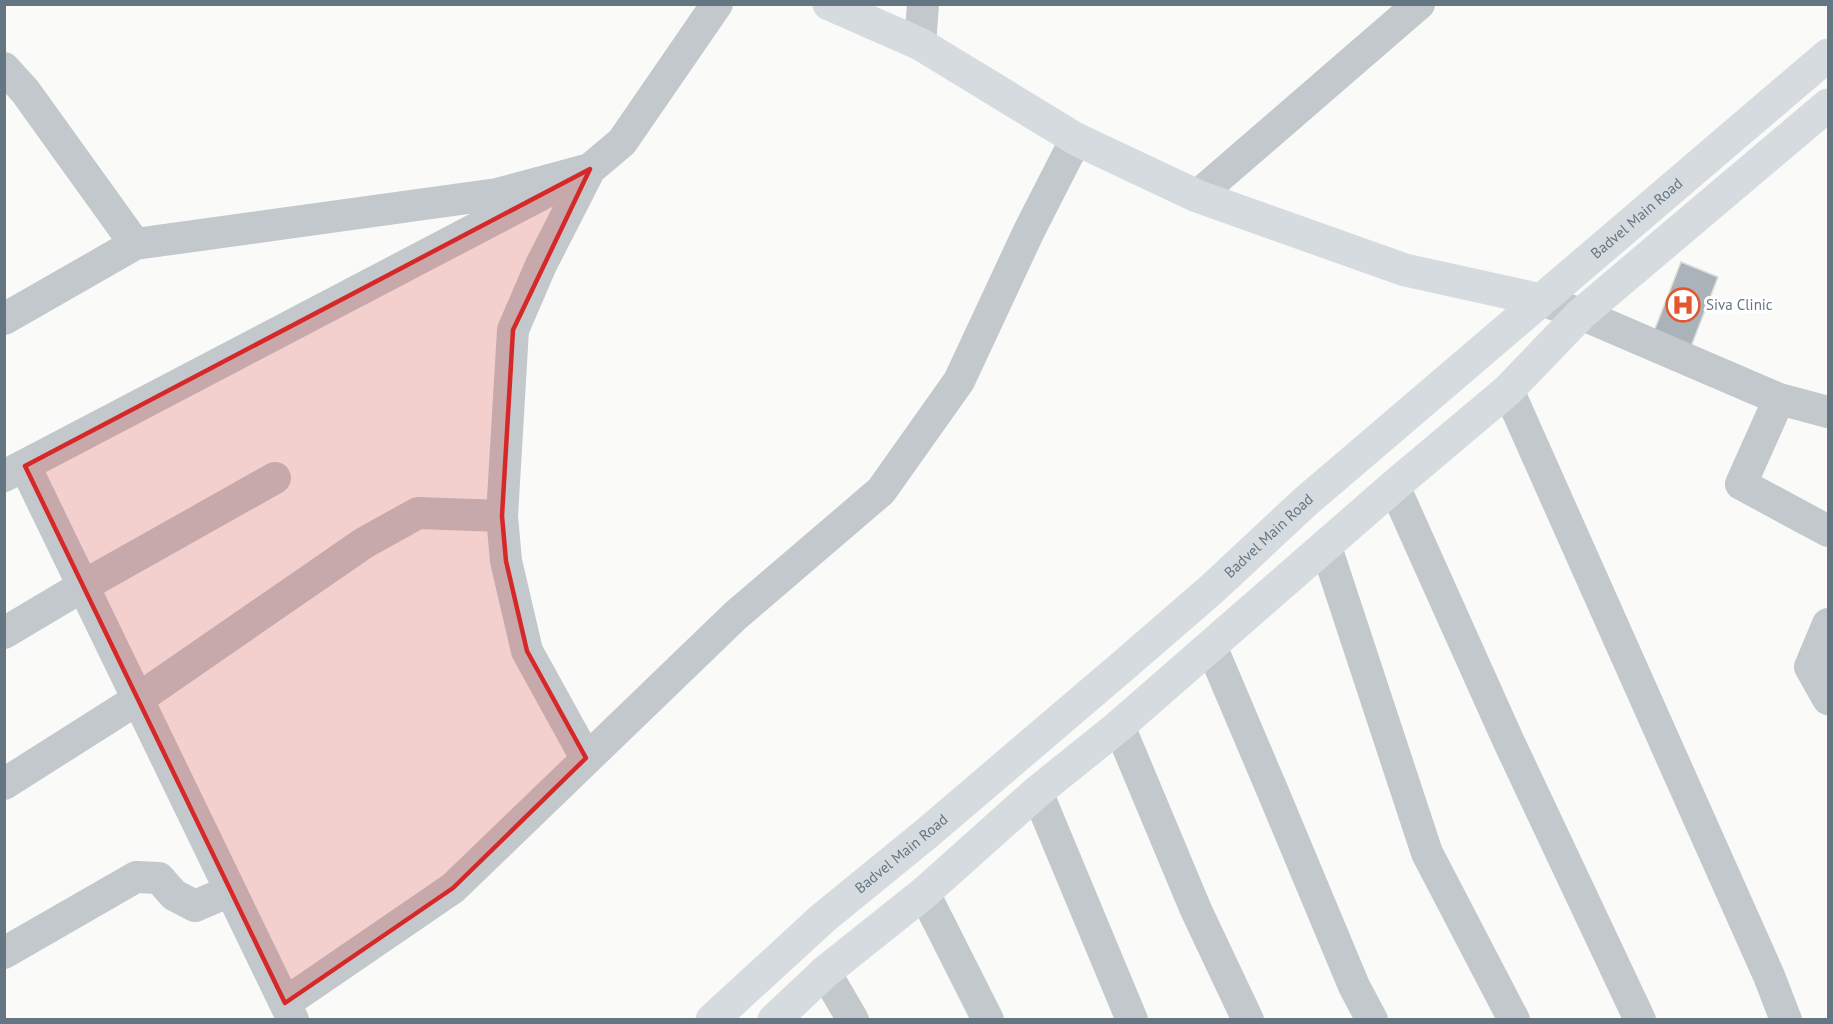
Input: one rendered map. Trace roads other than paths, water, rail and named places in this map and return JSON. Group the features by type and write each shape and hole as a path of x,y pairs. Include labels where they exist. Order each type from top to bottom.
{"main road":[{"path":"829,4 920,44 1076,139 1197,196 1405,270 1541,300"},
{"name":"Badvel Main Road","path":"712,1020 823,918 926,834 1123,666 1213,588 1305,502 1828,55"},
{"path":"774,1020 825,972 924,893 1037,792 1119,726 1394,486 1508,390 1581,314 1828,105"}],"street":[{"path":"717,4 622,142 590,169 15,471 83,586 289,1011 453,888 735,616 881,491 959,381 1029,231 1076,139"},
{"path":"920,44 923,4"},
{"path":"1197,196 1419,4"},
{"path":"4,68 25,91 135,244"},
{"path":"4,319 135,244 497,194 590,169"},
{"path":"586,758 527,651 506,561 502,516 513,330 541,265 590,169"},
{"path":"1541,300 1581,314 1779,399 1828,412"},
{"path":"1508,390 1769,976 1786,1020"},
{"path":"1779,399 1741,484 1828,531"},
{"path":"4,633 275,478"},
{"path":"1394,486 1508,740 1640,1020"},
{"path":"4,784 138,699 364,543 418,513 502,516"},
{"path":"1326,547 1427,853 1514,1020"},
{"path":"1828,624 1810,668 1828,699"},
{"path":"1211,646 1354,986 1372,1020"},
{"path":"1119,726 1196,910 1248,1020"},
{"path":"1037,792 1132,1020"},
{"path":"4,953 136,877 159,878 174,895 195,906 230,891"},
{"path":"924,893 988,1020"},
{"path":"825,972 853,1020"}],"place":[{"name":"Siva Clinic","path":"1683,305"}]}
